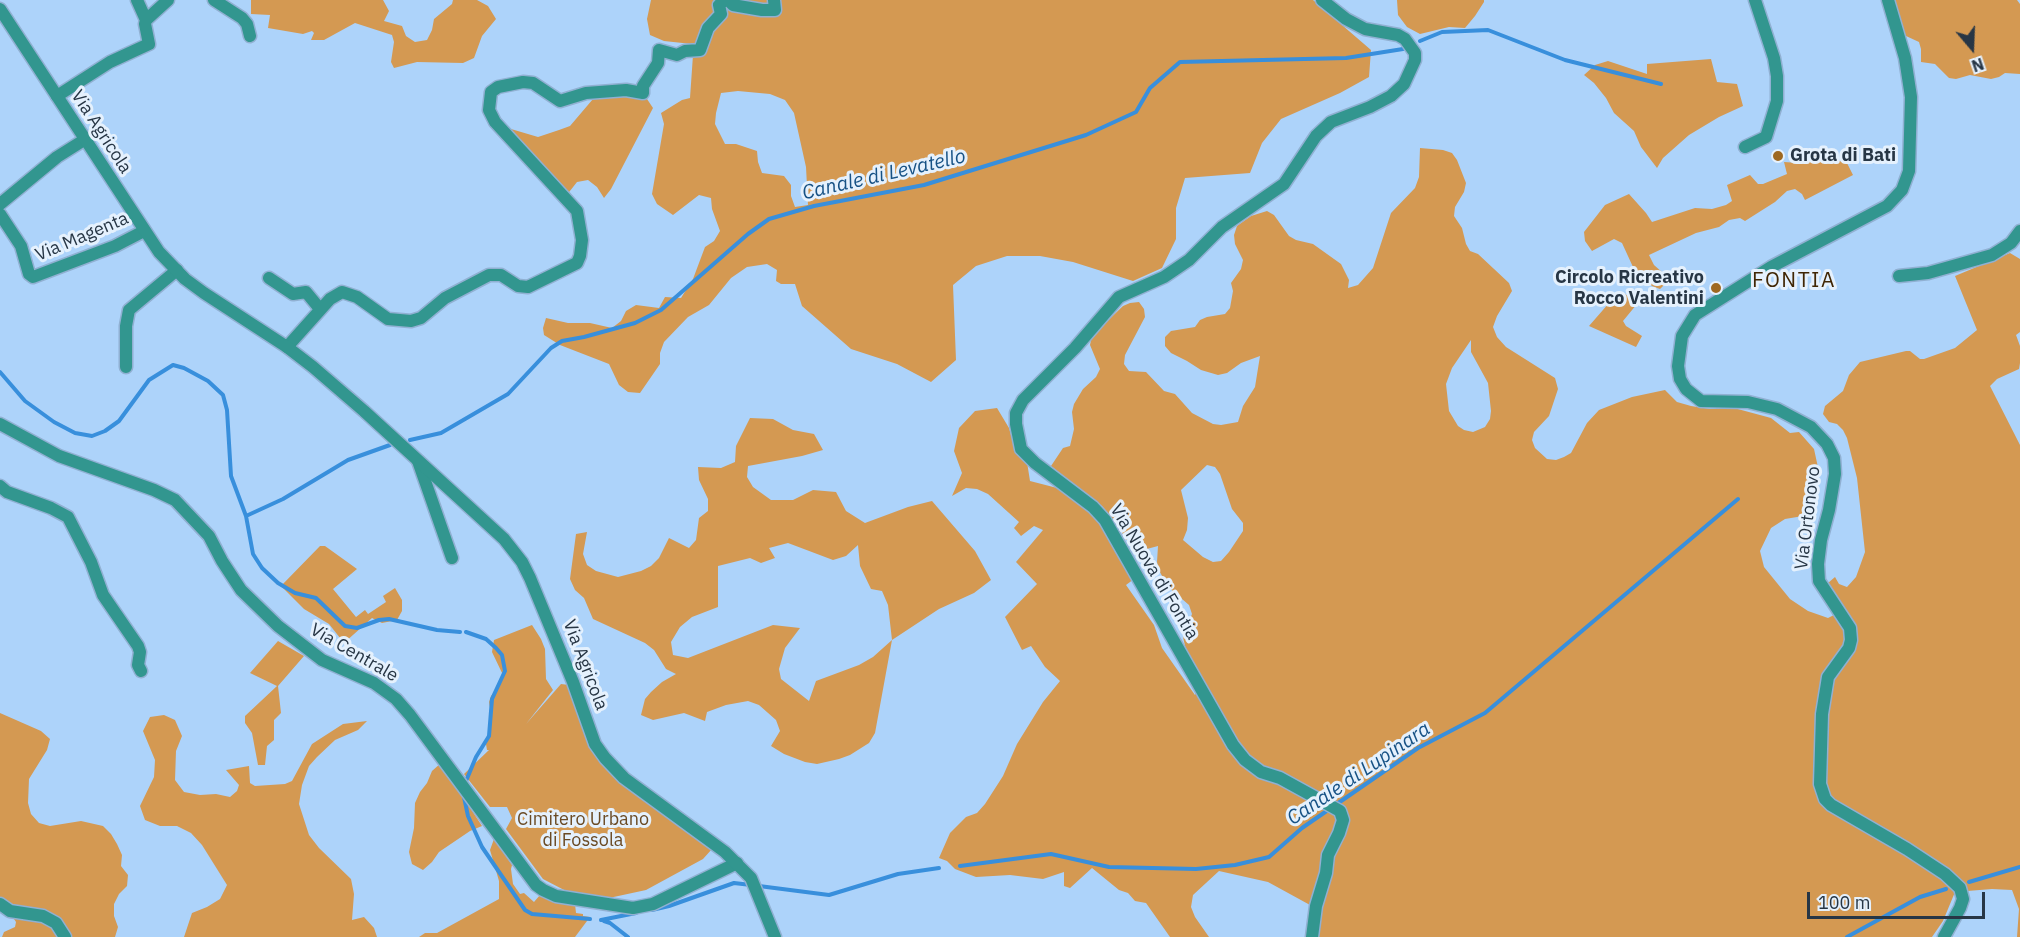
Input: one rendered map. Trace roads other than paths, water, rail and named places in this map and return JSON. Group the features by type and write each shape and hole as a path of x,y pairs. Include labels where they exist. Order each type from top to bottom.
{"street":[{"path":"57,96 110,62 149,44 146,20 136,0"},
{"path":"146,20 168,0"},
{"path":"214,0 242,18 247,24 250,36"},
{"path":"287,347 330,299 342,292 350,293 388,319 411,321 421,318 445,298 489,275 501,275 518,286 528,287 577,263 582,240 577,211 495,122 489,110 491,92 498,87 523,82 533,83 560,101 586,93 626,90 643,93 643,86 658,63 659,50 677,55 685,51 700,50 708,28 721,14 719,5 727,0 733,4 762,10 775,10 774,0"},
{"name":"Via Nuova di Fontia","path":"1312,937 1316,906 1326,873 1328,855 1343,820 1340,811 1280,778 1261,772 1245,760 1233,745 1105,520 1093,507 1035,463 1021,449 1017,435 1016,413 1023,400 1075,348 1119,297 1164,277 1189,260 1222,227 1284,184 1316,136 1330,122 1384,100 1404,84 1415,60 1414,53 1405,39 1398,35 1365,29 1346,19 1322,0"},
{"path":"1745,147 1766,137 1777,101 1774,58 1755,0"},
{"name":"Via Ortonovo","path":"1888,0 1905,58 1911,97 1909,171 1900,194 1887,206 1771,267 1695,315 1686,327 1680,344 1678,366 1680,379 1686,389 1701,401 1748,402 1777,409 1811,427 1827,444 1833,458 1835,474 1821,540 1818,564 1819,581 1850,627 1851,640 1850,648 1828,677 1822,714 1820,784 1825,799 1831,805 1907,849 1945,874 1960,888 1963,899 1944,937"},
{"name":"Via Agricola","path":"0,10 159,252 204,293 287,347 364,411 504,539 522,562 540,601 595,744 605,758 624,778 737,863"},
{"path":"0,204 57,157 84,140"},
{"name":"Via Magenta","path":"0,214 21,246 29,274 33,277 115,246 144,231"},
{"path":"1899,276 1928,273 1962,265 1998,252 2011,243 2020,231"},
{"path":"126,367 126,326 129,310 177,270"},
{"path":"269,278 292,294 306,292 320,309"},
{"name":"Via Centrale","path":"0,424 59,456 154,490 175,500 209,536 241,590 258,608 298,643 322,660 386,690 410,715 536,885 556,896 633,908 653,904 737,863"},
{"name":"Via Agricola","path":"418,461 452,558"},
{"path":"0,486 7,492 51,508 68,517 91,562 103,595 138,646 140,652 138,665 141,671"},
{"path":"737,863 751,878 775,937"},
{"path":"0,904 10,911 43,916 56,923 64,937"}],"waterway":[{"name":"Canale di Levatello","path":"1420,41 1442,32 1488,30 1565,60 1661,84"},
{"name":"Canale di Levatello","path":"410,440 441,433 508,394 551,348 562,341 635,323 661,310 748,234 769,219 814,206 924,185 1086,135 1136,112 1150,88 1180,62 1346,58 1403,49"},
{"path":"0,372 25,401 54,422 75,433 92,436 105,431 119,421 149,380 173,365 184,368 208,381 223,395 227,410 231,476 246,516 253,554 262,568 278,583 295,593 316,598 345,626 357,628 389,619 437,630 460,632"},
{"name":"Canale di Levatello","path":"246,516 283,499 348,460 390,445"},
{"name":"Canale di Lupinara","path":"960,866 1051,854 1109,867 1196,869 1235,865 1269,857 1302,828 1418,748 1485,713 1738,499"},
{"path":"466,632 486,639 496,648 502,655 505,671 492,699 489,736 476,757 466,781"},
{"path":"464,797 468,816 482,847 525,910 532,914 590,919"},
{"path":"1969,882 2020,867"},
{"name":"Canale di Lupinara","path":"759,886 829,895 898,874 939,868"},
{"name":"Canale di Lupinara","path":"652,910 734,883 751,885"},
{"path":"1847,937 1920,897 1946,889"},
{"name":"Canale di Lupinara","path":"601,920 636,913"},
{"path":"604,921 628,937"}],"place":[{"name":"Grota di Bati","path":"1778,156"},
{"name":"Circolo Ricreativo Rocco Valentini","path":"1716,288"}],"district":[{"name":"FONTIA","path":"1794,281"}],"park label":[{"name":"Cimitero Urbano di Fossola","path":"583,830"}]}
